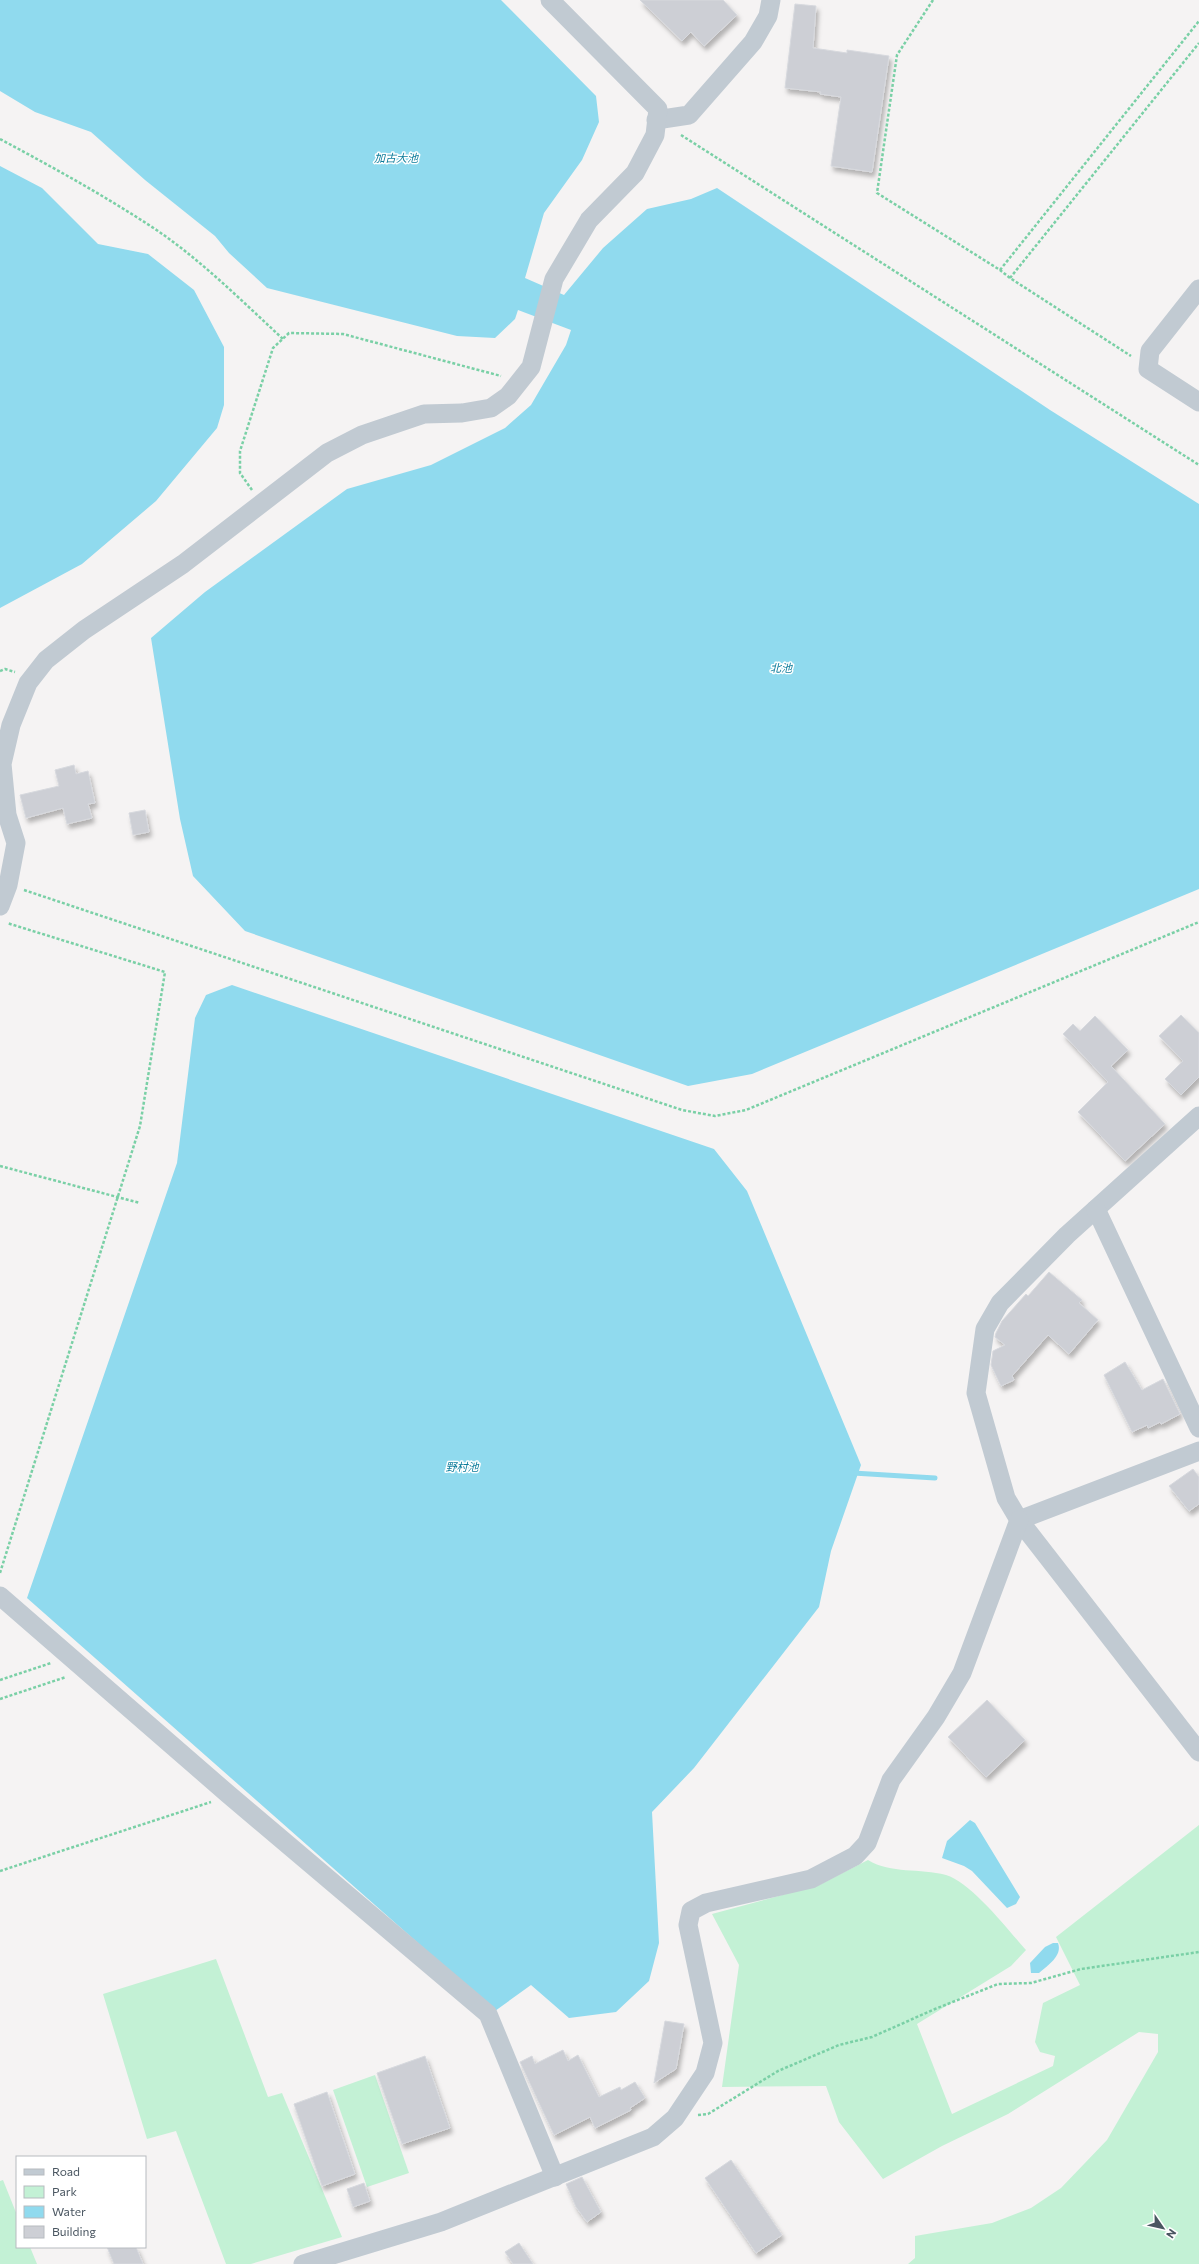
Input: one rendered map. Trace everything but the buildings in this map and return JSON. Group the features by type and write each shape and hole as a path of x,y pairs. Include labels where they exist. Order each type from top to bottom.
{"street":[{"path":"0,906 8,885 16,843 7,815 2,764 11,725 28,683 46,660 79,634 183,564 327,453 362,435 424,414 462,413 490,408 508,396 531,366 554,279 589,220 635,173 655,135 658,110 550,0"},
{"path":"656,120 688,115 753,42 768,16 771,0"},
{"path":"1199,289 1150,351 1147,360 1148,369 1199,402"},
{"path":"1199,1116 1096,1209 1000,1303 984,1329 976,1393 1006,1498 1019,1520 1199,1752"},
{"path":"1096,1209 1199,1428"},
{"path":"303,2264 441,2222 652,2137 676,2118 705,2073 712,2043 688,1925 690,1911 706,1903 811,1879 855,1856 867,1843 891,1780 936,1717 962,1673 1019,1520 1199,1451"},
{"path":"0,1596 82,1669 488,2014 555,2177"}],"path":[{"path":"933,0 897,55 877,193 1000,270 1133,358 1147,360"},
{"path":"1000,270 1199,21"},
{"path":"1010,278 1199,43"},
{"path":"656,120 710,152 1199,465"},
{"path":"0,139 76,179 159,232 213,275 283,339"},
{"path":"261,504 240,473 240,451 273,348 289,333 343,334 503,376 519,382"},
{"path":"8,885 682,1110 715,1116 746,1110 1199,922"},
{"path":"0,921 165,972 140,1126 120,1196 0,1573"},
{"path":"0,1166 120,1196 140,1203"},
{"path":"0,1680 60,1660 66,1655"},
{"path":"0,1699 74,1675 82,1669"},
{"path":"0,1871 207,1803 228,1794"},
{"path":"676,2118 708,2114 778,2071 839,2045 872,2037 935,2008 998,1984 1031,1983 1081,1969 1199,1952"}],"green space":[{"path":"1199,1825 1199,2264 908,2264 915,2258 915,2236 992,2223 1031,2208 1061,2188 1107,2140 1158,2052 1158,2034 1139,2032 1008,2114 942,2146 883,2179 839,2122 826,2086 722,2087 739,1965 712,1914 819,1885 868,1860 896,1869 946,1875 956,1879 967,1887 989,1908 1026,1950 1011,1966 917,2024 952,2114 1053,2066 1055,2056 1040,2052 1035,2042 1043,2003 1080,1985 1056,1937"},
{"path":"216,1959 268,2097 282,2093 342,2237 251,2264 226,2264 176,2131 147,2139 103,1994"},
{"path":"375,2075 409,2173 367,2187 333,2090"},
{"path":"3,2180 16,2212 16,2248 30,2248 37,2264 0,2264 0,2181"}],"water":[{"name":"北池","path":"0,0 501,0 596,96 599,122 582,160 544,213 525,278 564,295 603,248 647,209 691,199 717,188 1050,410 1199,504 1199,889 752,1074 688,1086 245,931 193,876 180,819 151,638 205,592 347,489 431,465 505,428 531,405 566,345 571,330 518,310 515,319 495,338 457,336 267,288 229,253 215,236 145,180 91,132 35,112 0,91"},
{"path":"0,166 42,188 98,244 148,254 194,290 224,347 224,405 217,428 156,501 82,564 0,608"},
{"name":"野村池","path":"232,985 714,1149 747,1191 861,1465 831,1551 819,1607 694,1768 652,1812 659,1943 649,1981 616,2012 569,2018 531,1985 495,2011 27,1598 177,1163 195,1018 206,995"},
{"path":"970,1820 975,1823 1020,1897 1016,1904 1007,1908 972,1871 964,1866 942,1858 947,1841"},
{"path":"1053,1943 1058,1943 1059,1948 1056,1956 1050,1964 1039,1973 1031,1973 1030,1963 1045,1947"}],"waterway":[{"path":"853,1473 935,1478"}],"water label":[{"name":"加古大池","path":"396,158"}]}
